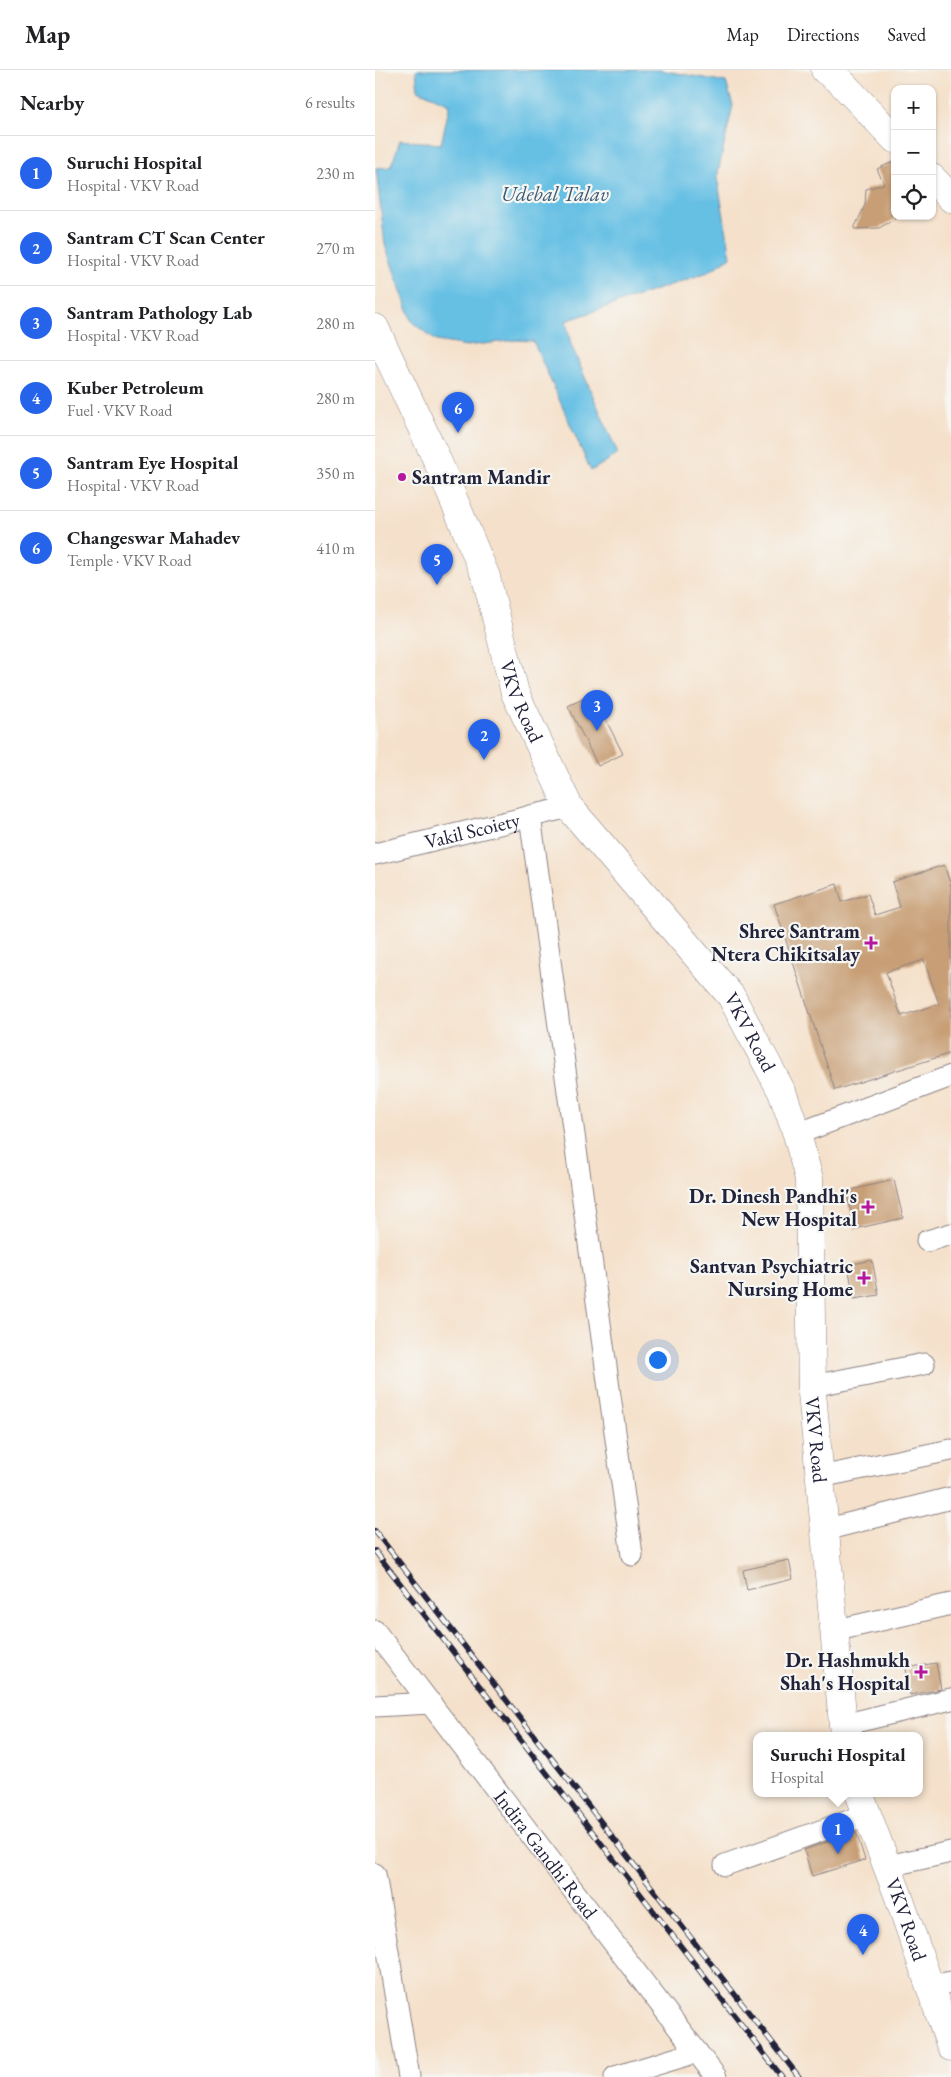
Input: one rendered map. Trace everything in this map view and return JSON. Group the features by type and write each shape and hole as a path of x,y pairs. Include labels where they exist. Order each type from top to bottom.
{"main road":[{"path":"825,70 841,82 891,134"},
{"path":"936,182 951,198"},
{"name":"VKV Road","path":"375,328 437,460 486,577 515,693 569,807 731,996 782,1092 797,1134 809,1179 812,1386 843,1730"},
{"name":"VKV Road","path":"864,1803 888,1866 941,1984 951,2047"}],"street":[{"name":"Vakil Scoiety","path":"375,854 569,807"},
{"path":"531,816 632,1555"},
{"path":"797,1134 951,1076"},
{"path":"927,1241 951,1234"},
{"path":"812,1386 924,1364"},
{"path":"820,1477 951,1450"},
{"path":"824,1530 951,1498"},
{"path":"833,1632 951,1604"},
{"name":"Indira Gandhi Road","path":"375,1631 716,2077"},
{"path":"843,1730 951,1699"},
{"path":"375,1706 431,1703"},
{"path":"725,1865 864,1803"},
{"path":"888,1866 951,1852"},
{"path":"375,1874 409,2077"},
{"path":"615,2077 697,2052"}],"water":[{"name":"Udebal Talav","path":"416,70 660,70 726,82 733,105 717,177 731,257 708,272 566,321 571,345 618,454 591,471 533,341 516,340 467,346 436,341 412,322 385,245 376,168 391,167 400,140 441,144 450,104 418,90"}],"building":[{"path":"891,163 891,220 893,220 879,228 854,229 865,205 866,189 884,184 877,169"},
{"path":"593,694 623,754 598,766 568,706"},
{"path":"944,865 951,886 951,1053 835,1090 774,904 837,884 842,902 868,894 875,915 900,907 892,882","holes":["924,960 939,1004 901,1016 886,972"]},
{"path":"894,1180 903,1218 855,1229 846,1191"},
{"path":"872,1260 879,1295 854,1299 848,1265"},
{"path":"789,1560 793,1579 747,1590 743,1570"},
{"path":"936,1663 941,1689 910,1695 906,1668"},
{"path":"856,1832 865,1860 812,1876 804,1850"}],"railway":[{"path":"375,1531 799,2077"},
{"path":"375,1551 782,2077"}],"place":[{"name":"Changeswar Mahadev","path":"458,433"},
{"name":"Santram Mandir","path":"402,477"},
{"name":"Santram Eye Hospital","path":"437,585"},
{"name":"Santram Pathology Lab","path":"597,731"},
{"name":"Santram CT Scan Center","path":"484,760"},
{"name":"Shree Santram Ntera Chikitsalay","path":"871,943"},
{"name":"Dr. Dinesh Pandhi's New Hospital","path":"868,1207"},
{"name":"Santvan Psychiatric Nursing Home","path":"864,1278"},
{"name":"Dr. Hashmukh Shah's Hospital","path":"921,1672"},
{"name":"Suruchi Hospital","path":"838,1854"},
{"name":"Kuber Petroleum","path":"863,1955"}]}
